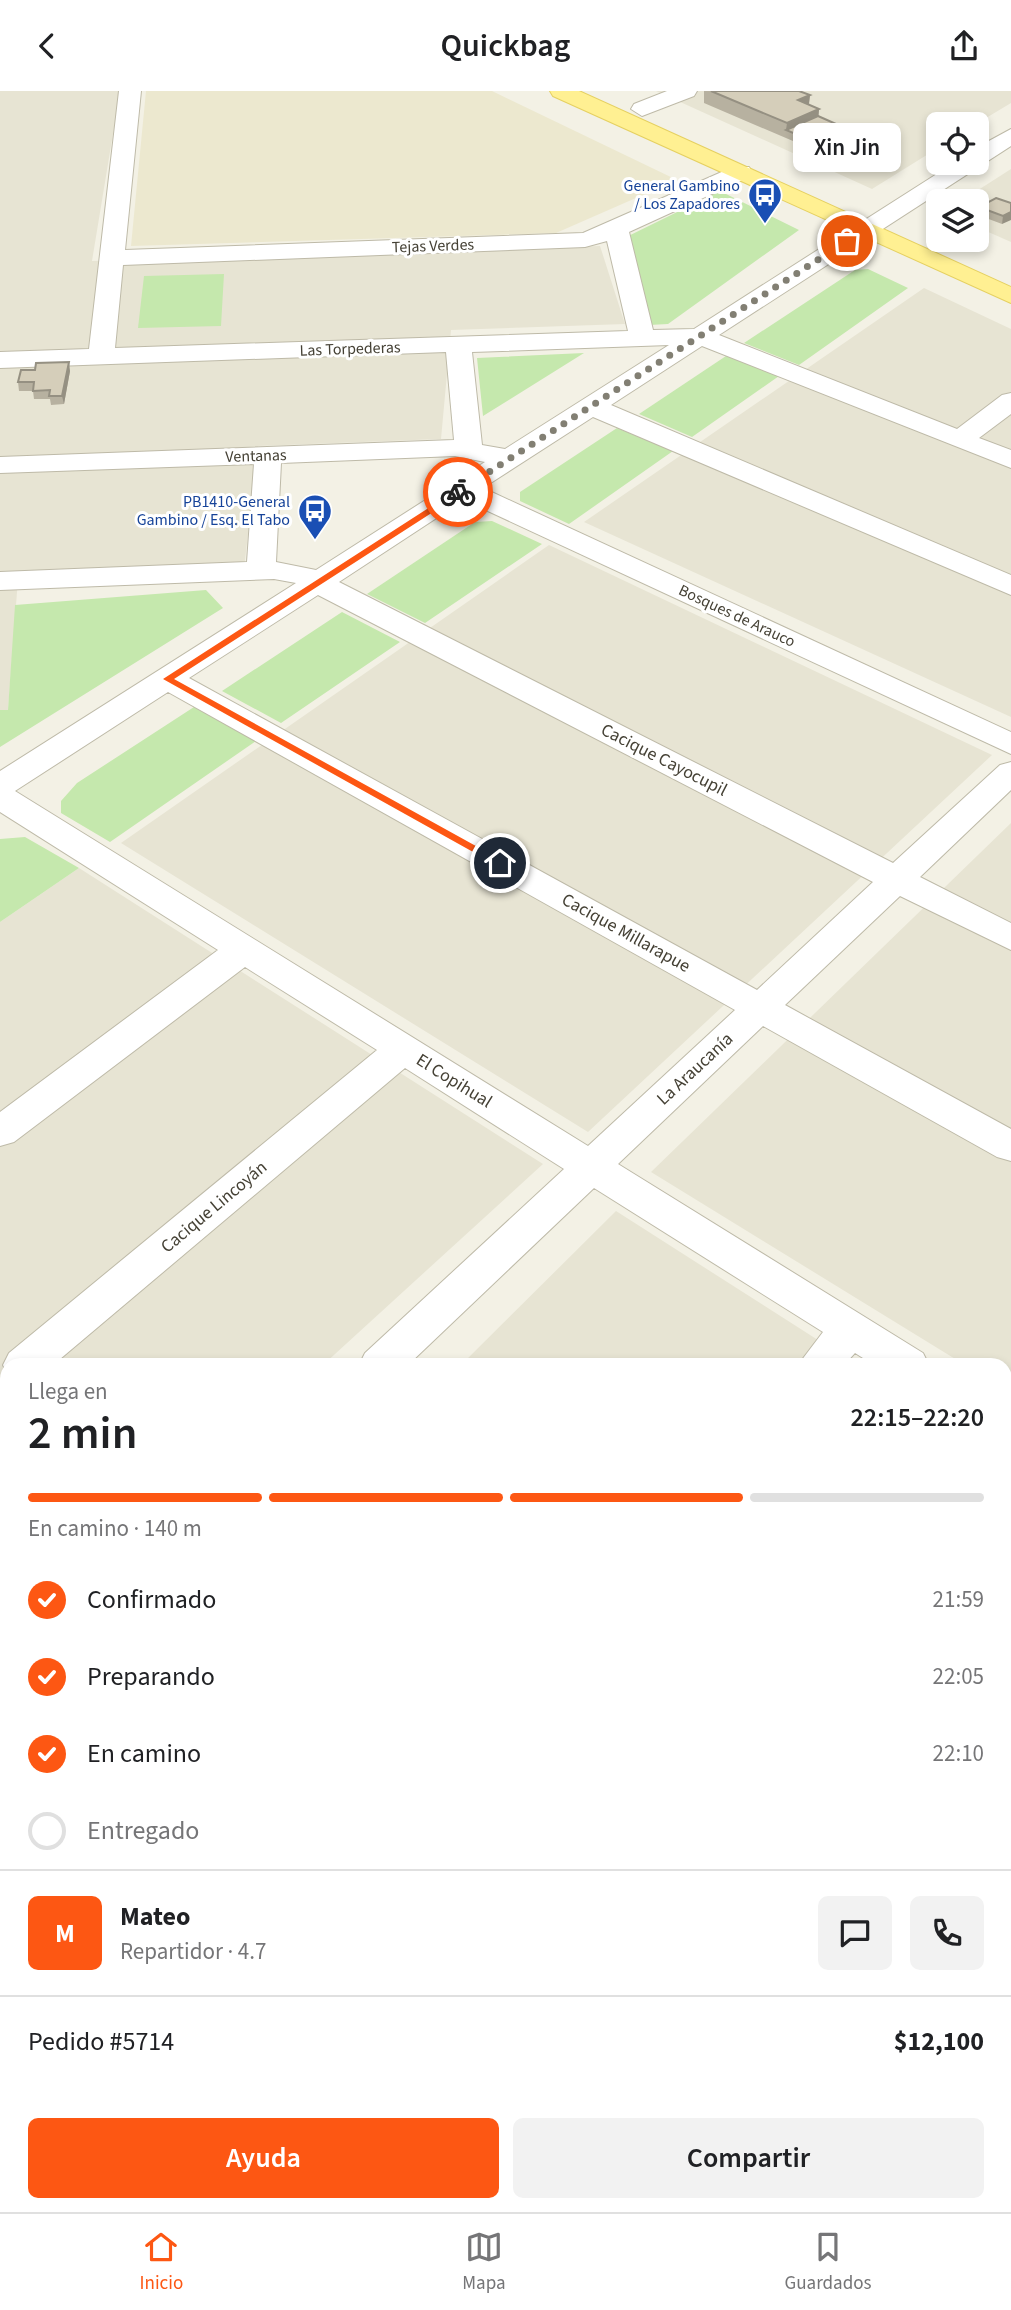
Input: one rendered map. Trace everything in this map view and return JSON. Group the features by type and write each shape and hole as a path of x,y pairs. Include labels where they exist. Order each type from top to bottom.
{"main road":[{"path":"561,91 741,172 1011,274"},
{"path":"603,91 875,224 1011,296"}],"street":[{"path":"101,357 130,91"},
{"path":"642,109 686,91"},
{"path":"989,150 1011,136"},
{"name":"Tejas Verdes","path":"112,258 593,238 741,172"},
{"path":"0,786 951,175"},
{"path":"616,229 642,338"},
{"path":"700,336 1011,460"},
{"name":"Las Torpederas","path":"0,360 700,336"},
{"path":"458,345 469,450"},
{"path":"960,439 1011,401"},
{"path":"591,406 1011,586"},
{"name":"Ventanas","path":"0,465 469,450 510,458"},
{"path":"261,571 268,455"},
{"name":"Bosques de Arauco","path":"462,489 1011,744"},
{"name":"Cacique Cayocupil","path":"0,581 287,571 317,583 1011,938"},
{"name":"Cacique Millarapue","path":"167,679 1011,1147"},
{"name":"La Araucanía","path":"387,1358 1011,772"},
{"name":"El Copihual","path":"0,797 897,1358"},
{"path":"0,1132 244,949"},
{"name":"Cacique Lincoyán","path":"32,1358 403,1049"},
{"path":"825,1358 851,1329"}],"shaded area":[{"path":"0,91 120,91 92,261 600,246 625,324 451,330 441,439 258,446 244,569 18,579 8,710 0,710"},
{"path":"146,91 492,91 677,180 556,233 131,246"},
{"path":"656,91 1011,91 1011,103 989,116 989,112 926,112 926,155 872,189"},
{"path":"1011,169 1011,242 989,232 989,189 980,189"},
{"path":"924,288 1011,329 1011,717 584,522"},
{"path":"549,545 992,755 588,1132 121,843"},
{"path":"1011,823 1011,1358 954,1358 651,1172"},
{"path":"79,868 543,1164 331,1358 0,1358 0,922"},
{"path":"616,1211 846,1358 468,1358"}],"green space":[{"path":"720,191 799,230 668,324 630,326 610,245"},
{"path":"868,269 908,288 799,365 744,343 855,270"},
{"path":"224,274 221,326 138,328 144,276"},
{"path":"584,353 483,416 477,358"},
{"path":"726,356 779,376 692,437 639,414"},
{"path":"617,428 673,451 569,524 520,501 520,492"},
{"path":"492,521 542,544 425,623 367,594 475,522"},
{"path":"206,590 223,608 0,747 0,710 8,710 15,605"},
{"path":"342,612 400,642 281,723 222,691"},
{"path":"194,707 256,741 110,842 61,813 61,801 77,783"},
{"path":"25,837 79,868 0,922 0,839"}],"building":[{"path":"711,91 799,91 810,95 798,100 819,109 787,123"},
{"path":"818,116 843,127 831,133 847,140 829,148 786,130"},
{"path":"996,198 1011,203 1011,212 1003,216 989,211 989,202"},
{"path":"69,362 62,396 49,396 50,390 33,391 34,382 18,382 21,370 35,370 36,363"}],"way so far":[{"path":"458,492 847,241"}],"place":[{"name":"General Gambino / Los Zapadores","path":"765,225"},
{"name":"Xin Jin","path":"847,241"},
{"name":"PB1410-General Gambino / Esq. El Tabo","path":"315,541"}],"route":[{"path":"458,492 167,679 500,863"}]}
